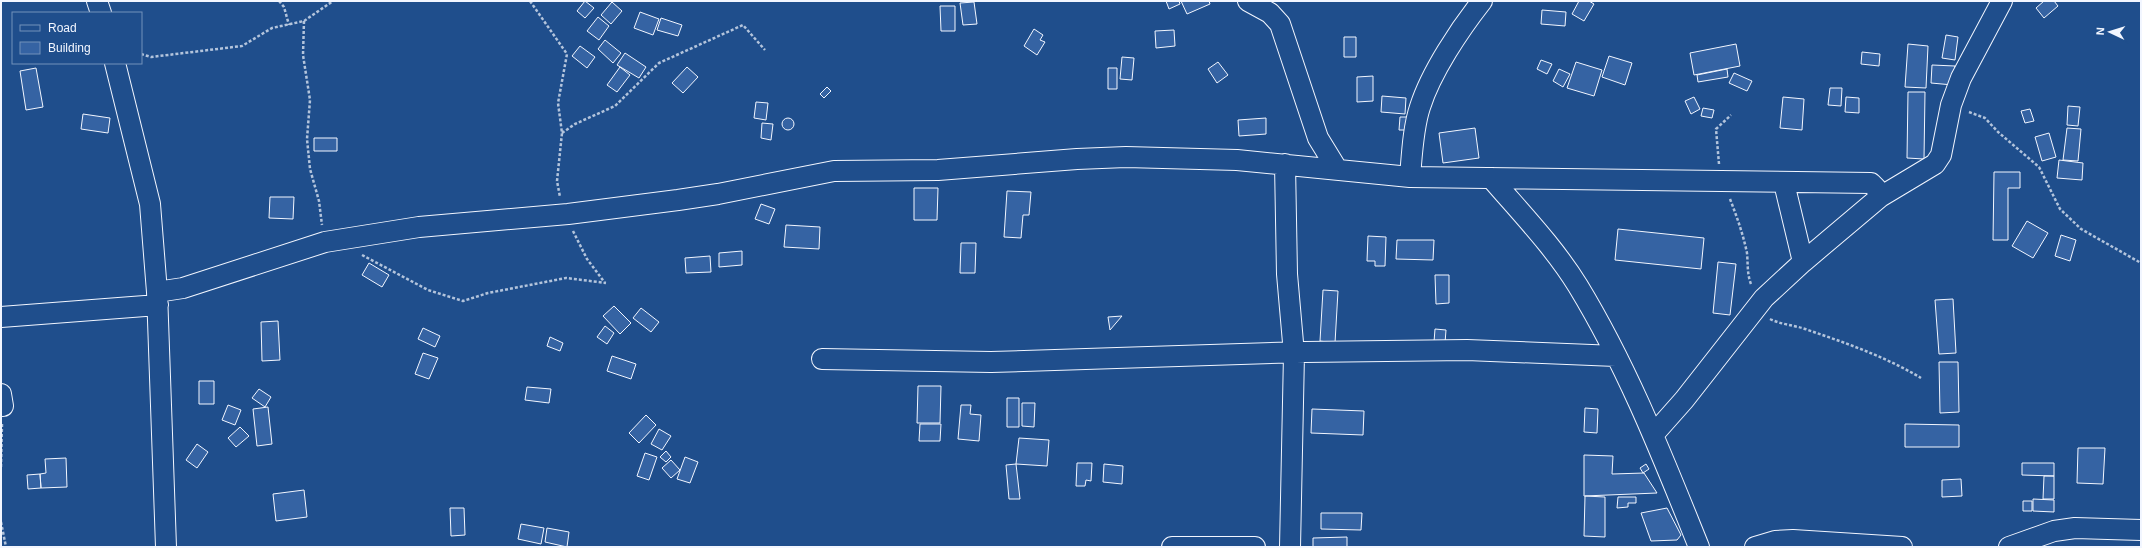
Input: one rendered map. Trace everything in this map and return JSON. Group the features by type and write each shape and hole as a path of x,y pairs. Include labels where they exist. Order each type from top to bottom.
{"street":[{"path":"97,1 101,12"},
{"path":"1248,1 1270,13 1280,24 1318,138 1337,168"},
{"path":"1410,177 1419,108 1441,62 1482,1"},
{"path":"1653,435 1684,400 1759,304 1803,262 1880,197 1906,180 1926,170 1938,161 1941,154 1951,105 1969,62 2002,1"},
{"path":"115,64 150,204 157,299 166,547"},
{"path":"1,317 157,299 183,288 325,242 419,227 568,214 718,194 834,171 938,170 1077,159 1126,157 1236,160 1337,168 1410,177 1871,183 1876,188 1880,197"},
{"path":"1285,164 1287,274 1294,354 1290,547"},
{"path":"1491,178 1545,241 1578,286 1616,356 1653,435 1699,547"},
{"path":"1784,183 1803,262"},
{"path":"822,359 983,362 1294,354 1305,352 1467,350 1616,356"},
{"path":"2009,547 2054,531 2075,528 2141,530"},
{"path":"1756,547 1775,542 1793,540 1902,547"},
{"path":"1172,547 1255,547"}],"path":[{"path":"280,1 284,7 289,25"},
{"path":"142,54 151,57 242,46 272,28 304,21 333,1"},
{"path":"359,254 428,290 463,302 488,293 566,278 606,283 587,259 575,238 568,214 560,200 557,181 562,132 558,103 567,54 530,1"},
{"path":"304,21 303,55 310,100 307,139 308,154 310,169 319,201 325,242"},
{"path":"562,132 575,124 615,106 658,62 723,33 743,25 765,50"},
{"path":"1951,105 1985,118 1998,132 2039,167 2060,209 2081,229 2141,263"},
{"path":"1731,115 1716,129 1722,180 1740,224 1750,282 1759,304 1780,324 1806,329 1874,355 1921,378"},
{"path":"1,467 2,400"},
{"path":"1,522 6,547"}],"building":[{"path":"585,1 594,8 585,18 577,11"},
{"path":"1166,1 1179,1 1180,4 1169,9"},
{"path":"1181,1 1209,1 1210,4 1187,14"},
{"path":"1579,1 1589,1 1594,4 1584,21 1572,14"},
{"path":"2044,1 2054,1 2058,6 2044,18 2036,8"},
{"path":"612,2 622,11 611,24 601,15"},
{"path":"974,2 977,24 963,25 960,3"},
{"path":"940,6 955,6 955,31 941,31"},
{"path":"1542,10 1566,12 1565,26 1541,24"},
{"path":"640,12 659,19 653,35 634,28"},
{"path":"598,17 609,26 599,40 587,31"},
{"path":"661,18 682,25 678,36 657,30"},
{"path":"1034,29 1043,35 1040,40 1045,42 1037,55 1024,46"},
{"path":"1174,30 1175,46 1156,48 1155,31"},
{"path":"1946,35 1958,37 1955,60 1942,58"},
{"path":"1344,37 1356,37 1356,57 1344,57"},
{"path":"605,40 621,53 613,63 598,49"},
{"path":"1736,44 1740,66 1694,75 1690,53"},
{"path":"1908,44 1928,46 1926,88 1905,87"},
{"path":"580,46 595,57 587,68 572,56"},
{"path":"1862,52 1880,54 1879,66 1861,64"},
{"path":"625,53 646,67 639,78 617,65"},
{"path":"1609,56 1632,63 1625,85 1602,77"},
{"path":"1122,57 1134,58 1132,80 1120,79"},
{"path":"1541,60 1552,64 1547,74 1537,69"},
{"path":"1218,62 1228,75 1217,83 1208,69"},
{"path":"1576,62 1602,70 1594,96 1567,88"},
{"path":"1932,65 1955,66 1953,85 1931,83"},
{"path":"620,67 630,75 617,92 607,85"},
{"path":"687,67 698,77 683,93 672,83"},
{"path":"36,68 43,107 26,110 20,71"},
{"path":"1108,68 1117,68 1117,89 1108,89"},
{"path":"1559,69 1570,74 1563,87 1553,81"},
{"path":"1727,69 1728,77 1698,82 1697,75"},
{"path":"1734,73 1752,81 1747,91 1729,83"},
{"path":"1373,76 1373,101 1357,102 1357,77"},
{"path":"827,87 831,91 824,98 820,94"},
{"path":"1830,88 1842,88 1841,106 1828,105"},
{"path":"1908,92 1925,92 1924,159 1907,158"},
{"path":"1382,96 1406,98 1405,114 1381,112"},
{"path":"1694,97 1700,109 1691,114 1685,101"},
{"path":"1783,97 1804,99 1802,130 1780,128"},
{"path":"1846,97 1859,98 1859,113 1845,112"},
{"path":"756,102 768,103 766,120 754,118"},
{"path":"2068,106 2080,107 2078,126 2067,125"},
{"path":"1703,108 1714,110 1712,118 1701,116"},
{"path":"2030,109 2034,121 2025,123 2021,111"},
{"path":"83,114 110,118 108,133 81,129"},
{"path":"1400,117 1411,117 1410,130 1399,130"},
{"path":"788,118 792,120 794,124 792,128 788,130 784,128 782,124 784,120"},
{"path":"1266,118 1266,134 1239,136 1238,120"},
{"path":"762,123 773,124 771,140 761,138"},
{"path":"1475,128 1479,158 1443,163 1439,133"},
{"path":"2067,128 2081,129 2078,161 2063,160"},
{"path":"2049,133 2056,157 2042,161 2035,137"},
{"path":"314,138 337,138 337,151 314,151"},
{"path":"2059,160 2083,163 2082,180 2057,178"},
{"path":"1994,172 2020,172 2020,188 2008,188 2008,240 1993,240"},
{"path":"914,188 938,188 937,220 914,220"},
{"path":"1007,191 1031,192 1029,215 1023,215 1021,238 1004,237"},
{"path":"270,197 294,197 293,219 269,218"},
{"path":"761,204 775,209 769,224 755,219"},
{"path":"2027,221 2048,233 2033,258 2012,246"},
{"path":"786,225 820,227 819,249 784,247"},
{"path":"1618,229 1704,238 1701,269 1615,260"},
{"path":"2061,235 2076,240 2070,261 2055,256"},
{"path":"1368,236 1386,237 1385,266 1375,266 1375,261 1367,261"},
{"path":"1397,240 1434,240 1433,260 1396,259"},
{"path":"961,243 976,243 975,273 960,273"},
{"path":"742,251 742,265 719,267 719,253"},
{"path":"710,256 711,272 686,273 685,258"},
{"path":"1718,262 1736,264 1730,315 1713,313"},
{"path":"369,263 389,275 382,287 362,275"},
{"path":"1435,275 1449,275 1449,303 1436,304"},
{"path":"1323,290 1338,291 1335,343 1320,341"},
{"path":"1953,299 1956,353 1939,354 1935,300"},
{"path":"614,306 631,323 620,334 603,316"},
{"path":"641,308 659,322 651,332 633,318"},
{"path":"1122,316 1110,330 1108,317"},
{"path":"278,321 280,360 262,361 261,322"},
{"path":"605,326 614,333 607,344 597,337"},
{"path":"423,328 440,336 435,347 418,339"},
{"path":"1435,329 1446,330 1445,343 1434,342"},
{"path":"550,337 563,343 560,351 547,346"},
{"path":"423,353 438,358 429,379 415,374"},
{"path":"612,356 636,364 631,379 607,371"},
{"path":"1939,362 1958,362 1959,412 1940,413"},
{"path":"199,381 214,381 214,404 199,404"},
{"path":"918,386 941,386 940,423 917,423"},
{"path":"527,387 551,389 549,403 525,400"},
{"path":"259,389 271,397 265,407 252,398"},
{"path":"1007,398 1019,398 1019,427 1007,427"},
{"path":"1022,403 1035,403 1034,427 1022,426"},
{"path":"228,405 241,410 235,425 222,420"},
{"path":"961,405 971,405 970,414 981,415 979,441 958,439"},
{"path":"268,407 272,444 257,446 253,409"},
{"path":"1585,408 1598,409 1597,433 1584,432"},
{"path":"1312,409 1364,411 1363,435 1311,433"},
{"path":"646,415 656,425 639,443 629,433"},
{"path":"920,424 941,424 940,441 919,441"},
{"path":"1905,424 1959,425 1959,447 1905,447"},
{"path":"240,427 249,436 236,447 228,438"},
{"path":"659,429 671,436 662,450 651,444"},
{"path":"1019,438 1049,440 1047,466 1016,464"},
{"path":"197,444 208,452 197,468 186,460"},
{"path":"2078,448 2105,448 2103,484 2077,483"},
{"path":"666,451 671,457 666,462 660,457"},
{"path":"645,453 657,457 649,480 637,476"},
{"path":"1584,455 1613,456 1612,474 1644,473 1657,493 1584,496"},
{"path":"685,457 698,462 690,483 677,479"},
{"path":"66,458 67,487 41,488 40,474 46,473 45,459"},
{"path":"671,460 680,470 671,478 662,468"},
{"path":"1077,463 1092,463 1091,481 1086,480 1085,486 1076,486"},
{"path":"2022,463 2054,463 2054,476 2022,475"},
{"path":"1016,464 1020,499 1009,499 1006,465"},
{"path":"1104,464 1123,466 1122,484 1103,482"},
{"path":"1646,464 1649,469 1643,473 1640,468"},
{"path":"40,474 41,488 28,489 27,475"},
{"path":"2044,476 2054,476 2054,499 2043,499"},
{"path":"1961,479 1962,496 1942,497 1942,480"},
{"path":"304,490 307,517 276,521 273,494"},
{"path":"1585,496 1605,497 1605,537 1584,536"},
{"path":"1618,497 1636,497 1636,503 1628,503 1628,507 1617,508"},
{"path":"2033,499 2054,500 2054,512 2033,511"},
{"path":"2023,501 2032,501 2032,511 2023,511"},
{"path":"450,508 464,508 465,535 451,536"},
{"path":"1667,508 1681,535 1677,540 1651,541 1641,513"},
{"path":"1321,513 1362,513 1361,530 1321,529"},
{"path":"521,524 544,528 541,544 518,539"},
{"path":"547,528 569,532 567,547 545,542"},
{"path":"1347,537 1347,547 1313,547 1313,538"}]}
